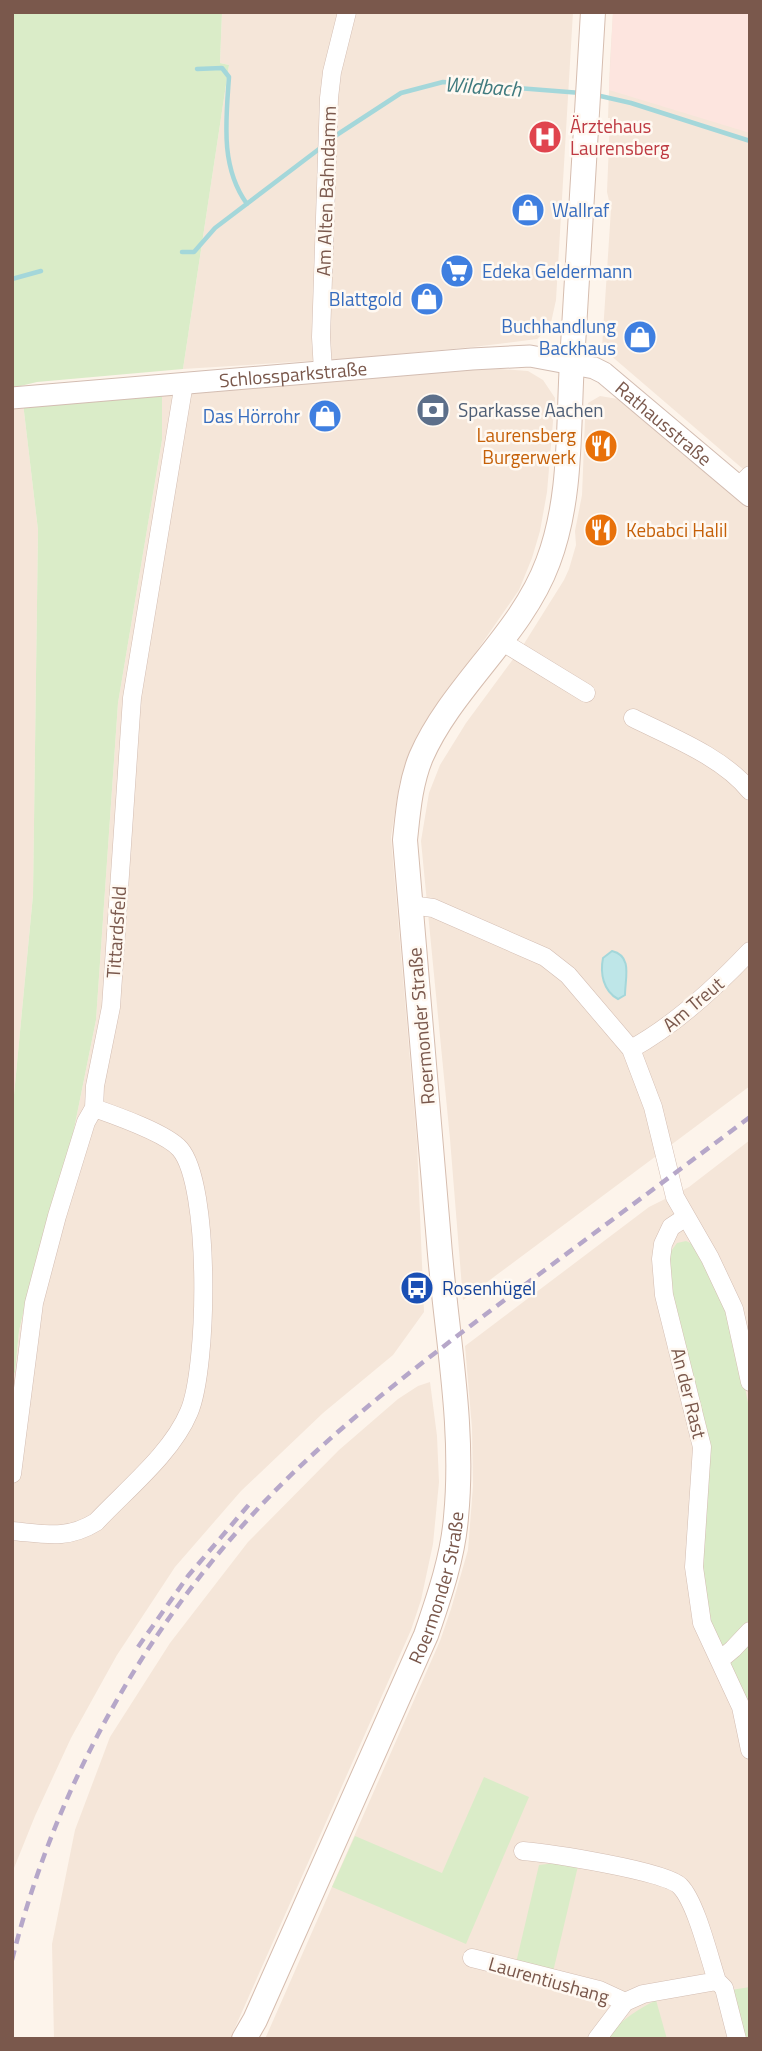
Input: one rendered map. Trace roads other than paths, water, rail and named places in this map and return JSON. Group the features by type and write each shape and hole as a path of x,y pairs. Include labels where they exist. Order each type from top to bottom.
{"main road":[{"name":"Roermonder Straße","path":"244,2039 255,2020 426,1635 443,1579 456,1519 458,1481 454,1380 443,1286 405,840 411,788 421,757 448,713 533,595 548,563 557,533 564,494 593,12"}],"street":[{"name":"Am Alten Bahndamm","path":"323,372 321,337 328,114 332,72 347,12"},
{"name":"Schlossparkstraße","path":"12,398 530,356 572,363"},
{"name":"Rathausstraße","path":"572,363 604,373 746,486"},
{"name":"Tittardsfeld","path":"12,1474 34,1303 57,1216 86,1122 94,1108 95,1086 111,1007 132,698 184,383"},
{"path":"501,641 586,692"},
{"path":"633,718 690,746 740,779 750,791"},
{"path":"411,905 433,908 545,957 568,975 631,1049 653,1107 675,1197 710,1258 734,1309 750,1382"},
{"name":"Am Treut","path":"631,1049 652,1038 726,976 750,951"},
{"path":"12,1531 64,1536 81,1531 96,1522 164,1451 190,1410 196,1391 205,1279 197,1205 188,1163 181,1150 172,1142 116,1115 94,1108"},
{"name":"An der Rast","path":"686,1217 671,1227 663,1244 661,1259 664,1295 702,1447 694,1567 702,1623 741,1707 750,1750"},
{"path":"720,1660 750,1631"},
{"path":"523,1851 559,1854 678,1883 688,1896 717,1981 724,1988 737,2039"},
{"name":"Laurentiushang","path":"472,1958 599,1990 625,2002"},
{"name":"Laurentiushang","path":"597,2039 625,2002 643,1994 717,1981"}],"water":[{"path":"612,951 623,958 626,968 625,995 618,999 609,991 602,975 603,958"}],"waterway":[{"path":"197,69 222,68 229,77 226,126 229,159 232,175 247,204"},
{"name":"Wildbach","path":"332,138 401,93 443,82 581,93"},
{"name":"Wildbach","path":"596,95 631,103 750,141"},
{"name":"Wildbach","path":"182,252 194,252 215,228 323,146"},
{"name":"Wildbach","path":"12,279 41,271"}],"railway":[{"path":"12,1960 30,1896 80,1771 145,1653 183,1598 225,1546 295,1471 375,1401 486,1314 750,1117"},
{"path":"138,1647 188,1576 252,1501"}],"place":[{"name":"Ärztehaus Laurensberg","path":"545,137"},
{"name":"Wallraf","path":"528,210"},
{"name":"Edeka Geldermann","path":"457,271"},
{"name":"Blattgold","path":"427,299"},
{"name":"Buchhandlung Backhaus","path":"640,337"},
{"name":"Sparkasse Aachen","path":"433,410"},
{"name":"Das Hörrohr","path":"325,416"},
{"name":"Laurensberg Burgerwerk","path":"601,446"},
{"name":"Kebabci Halil","path":"601,530"},
{"name":"Rosenhügel","path":"417,1288"}]}
